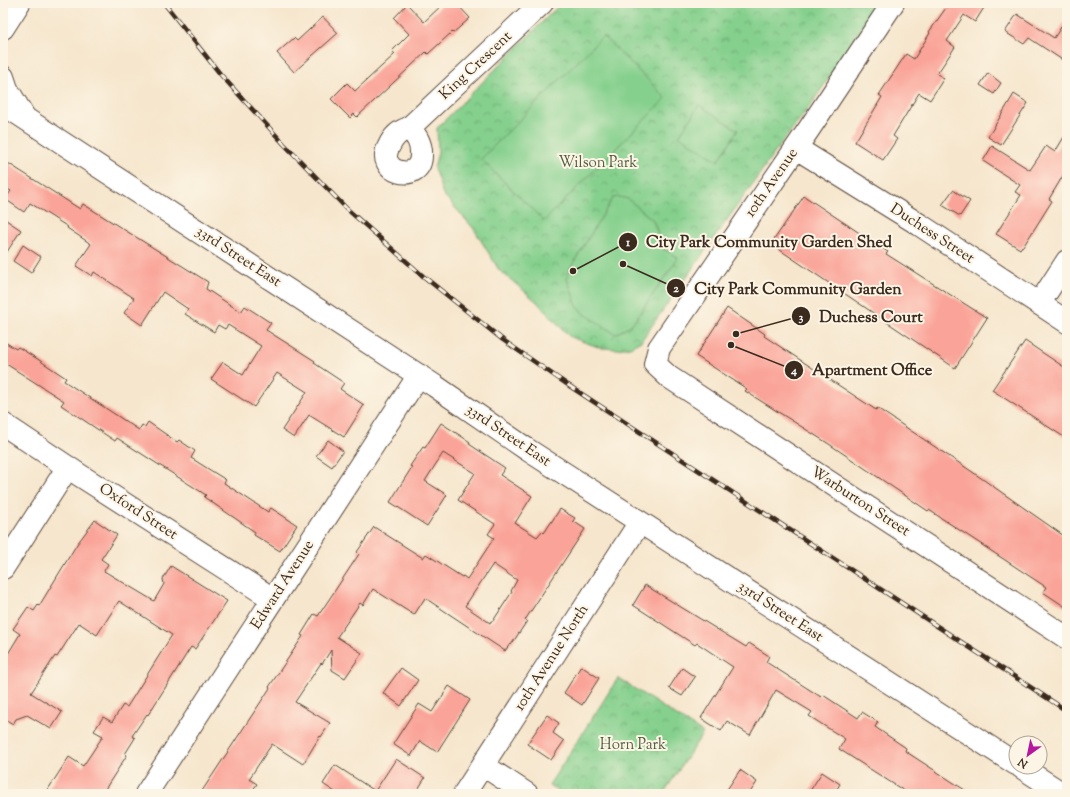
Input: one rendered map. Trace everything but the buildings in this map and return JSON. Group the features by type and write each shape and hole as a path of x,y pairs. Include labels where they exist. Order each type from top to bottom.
{"street":[{"path":"3,28 19,3"},
{"name":"King Crescent","path":"409,128 542,3"},
{"name":"10th Avenue","path":"655,364 659,348 893,3"},
{"path":"3,77 7,89 26,119"},
{"name":"33rd Street East","path":"3,104 419,375 528,450 1008,759"},
{"name":"Duchess Street","path":"796,148 920,226 1067,322"},
{"path":"1039,304 1067,261"},
{"name":"Warburton Street","path":"655,364 669,377 1067,638"},
{"name":"Edward Avenue","path":"146,794 419,375"},
{"name":"Oxford Street","path":"3,424 273,599"},
{"path":"3,568 68,467"},
{"name":"10th Avenue North","path":"464,794 640,522"},
{"path":"483,765 527,794"},
{"path":"1027,775 1036,787 1063,794"}],"green space":[{"name":"Wilson Park","path":"561,3 879,3 808,109 783,141 641,341 630,347 617,349 601,348 570,337 536,301 499,270 474,229 443,194 434,168 438,152 437,128"},
{"path":"603,36 666,98 544,221 481,159"},
{"path":"699,105 738,130 718,161 679,136"},
{"path":"620,197 628,199 653,220 663,249 678,258 636,319 629,327 615,334 582,312 577,306 567,279 569,270 613,198"},
{"name":"Horn Park","path":"618,678 703,733 663,794 562,794 549,785"}],"railway":[{"path":"164,3 221,75 284,144 347,209 423,276 503,340 568,385 1067,711"}],"place":[{"name":"City Park Community Garden","path":"623,264"},
{"name":"City Park Community Garden Shed","path":"573,271"},
{"name":"Duchess Court","path":"736,334"},
{"name":"Apartment Office","path":"731,345"}]}
